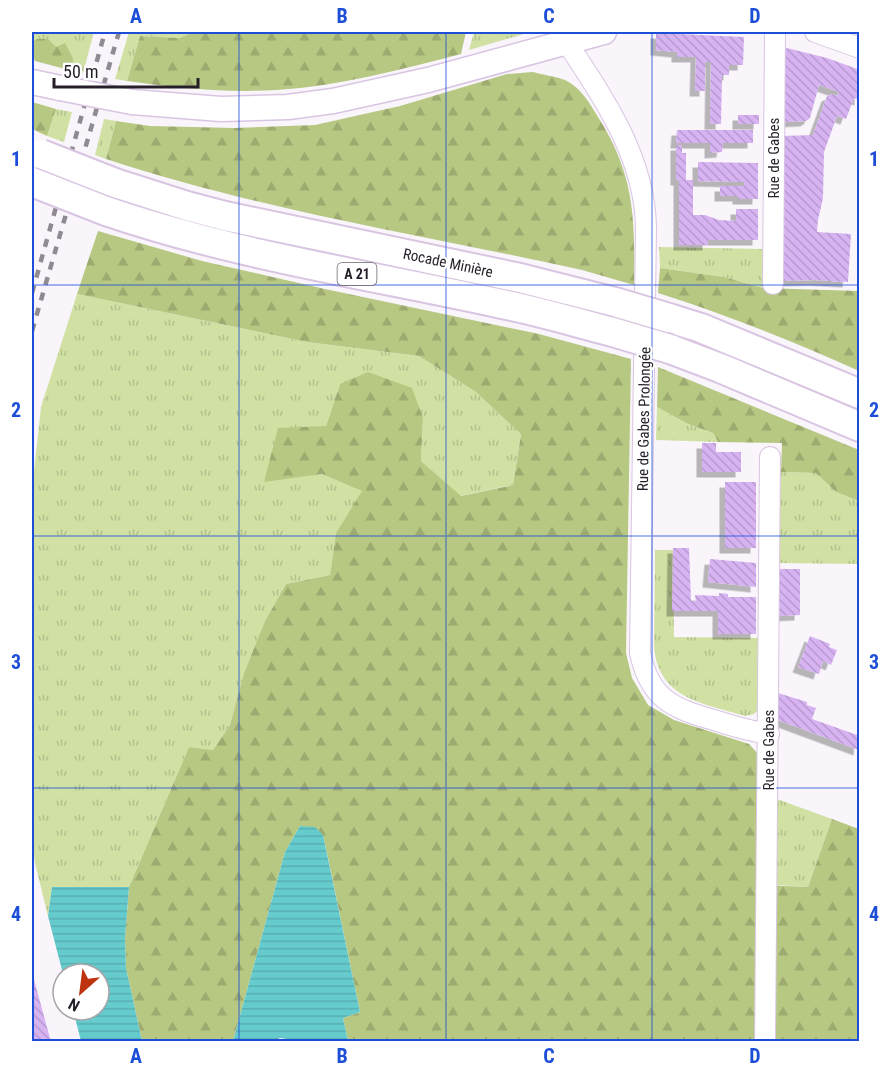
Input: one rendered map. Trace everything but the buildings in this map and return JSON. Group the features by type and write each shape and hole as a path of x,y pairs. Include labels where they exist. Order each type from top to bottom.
{"highway":[{"name":"Rocade Minière","path":"36,152 116,183 225,216 520,278 615,302 669,318 738,343 860,394"},
{"name":"Rocade Minière","path":"32,182 106,211 266,256 495,302 609,331 720,368 860,427"}],"main road":[{"path":"32,82 132,102 220,109 310,105 376,93 563,36 604,32"}],"street":[{"name":"Rue de Gabes","path":"773,284 775,32"},
{"path":"815,32 860,48"},
{"name":"Rue de Gabes Prolongée","path":"563,36 628,145 639,174 645,200 640,653 644,673 652,686 674,706 746,730 769,734"},
{"name":"Rue de Gabes","path":"765,1041 770,458"}],"green space":[{"path":"32,32 94,32 83,73 73,71 73,58 37,39 32,42"},
{"path":"129,32 192,32 180,38 140,36 127,81 115,79"},
{"path":"192,32 466,32 461,54 323,85 240,91 183,88 127,81 140,36 180,38"},
{"path":"474,32 525,32 469,50"},
{"path":"37,39 48,39 56,47 65,43 73,58 73,71 35,61 32,54 32,42"},
{"path":"533,72 565,80 576,87 588,101 610,138 626,178 630,198 634,239 634,285 582,270 223,193 106,159 116,121 150,126 234,128 315,125 400,106 507,74"},
{"path":"32,102 56,109 47,136 32,129"},
{"path":"56,109 72,112 64,142 47,136"},
{"path":"104,119 116,121 106,159 95,155"},
{"path":"98,231 202,261 539,334 631,359 626,653 632,678 648,705 674,720 749,744 761,757 759,885 808,887 832,819 859,829 859,1041 348,1041 343,1018 360,1012 323,835 300,826 285,852 233,1041 142,1041 126,968 125,938 129,887 189,747 213,750 230,725 244,673 265,621 286,584 330,575 336,533 362,491 322,474 264,482 278,428 326,426 340,384 368,372 412,388 423,418 421,461 461,496 513,485 521,434 476,392 419,356 307,342 77,294"},
{"path":"659,247 764,249 763,288 724,277 660,268"},
{"path":"660,268 724,277 763,288 859,291 859,371 760,329 658,293"},
{"path":"77,294 307,342 419,356 476,392 521,433 513,485 460,496 421,461 423,418 340,384 326,426 264,481 322,474 363,491 336,533 330,575 286,584 265,621 244,673 230,725 213,750 189,747 129,887 52,887 48,916 35,863 32,840 32,490 41,407"},
{"path":"658,367 859,450 859,501 836,492 816,473 781,472 782,443 718,442 713,433 688,424 657,407"},
{"path":"657,407 688,424 713,433 718,442 656,440"},
{"path":"781,472 816,473 836,492 859,501 859,564 777,563"},
{"path":"655,550 673,550 674,637 758,638 760,708 754,714 745,716 699,702 673,688 664,677 657,664 654,646"},
{"path":"777,799 832,819 808,887 776,885"}],"water":[{"path":"300,826 315,827 323,835 360,1012 343,1018 348,1041 302,1041 280,1038 274,1041 233,1041 285,852"},
{"path":"52,887 129,887 125,938 126,968 142,1041 81,1041 76,1022 111,1022 111,962 60,962 48,916"}],"railway":[{"path":"32,293 105,32"},
{"path":"32,331 119,32"}]}
